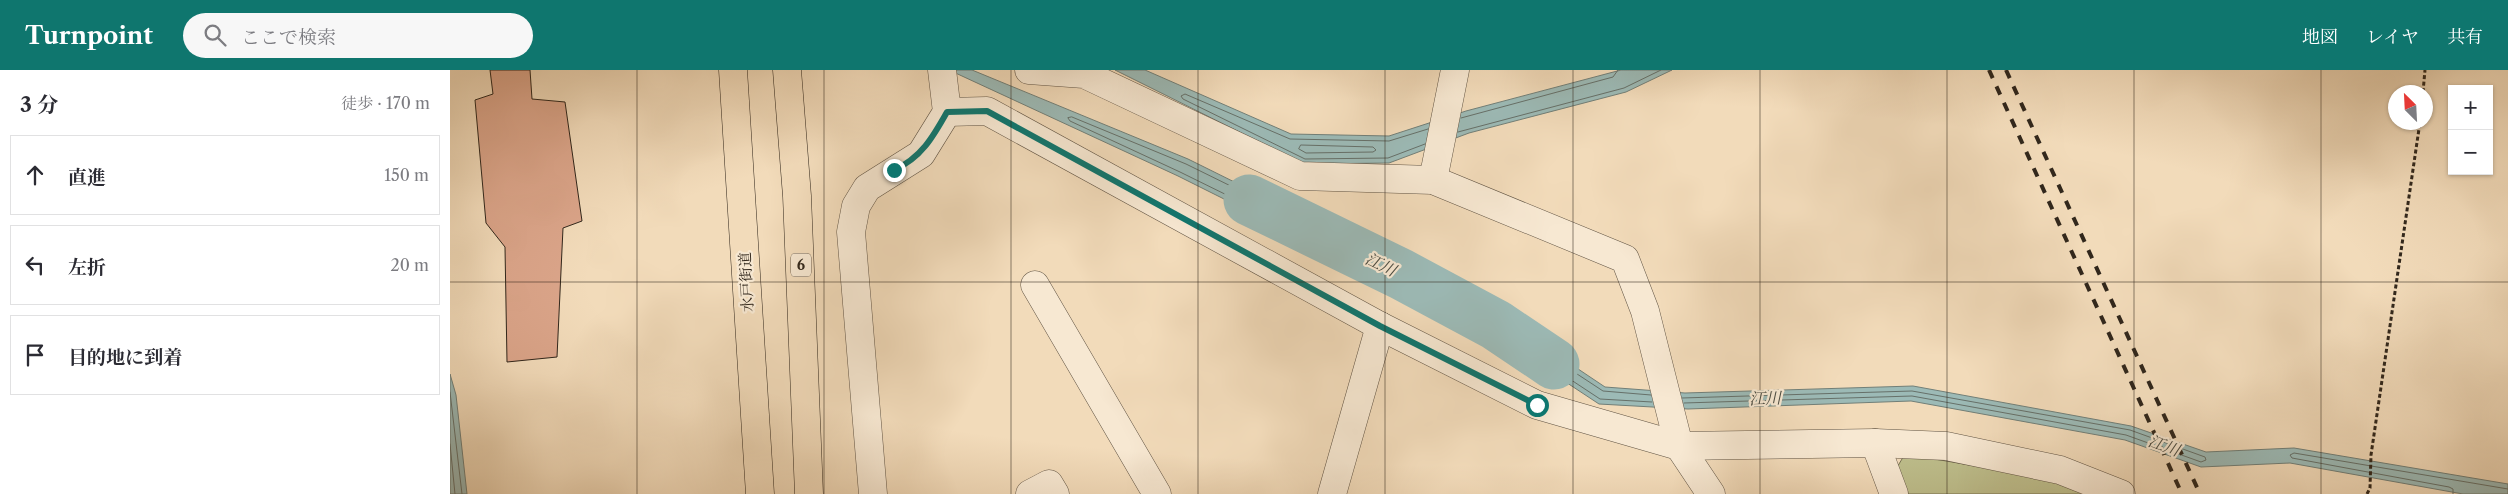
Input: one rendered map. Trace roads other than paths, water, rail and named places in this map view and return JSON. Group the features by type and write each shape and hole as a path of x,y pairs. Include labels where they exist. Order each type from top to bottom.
{"highway":[{"name":"水戸街道","path":"733,70 760,494"},
{"name":"6","path":"786,70 798,196 810,460 809,494"}],"street":[{"path":"786,70 792,70"},
{"path":"873,494 851,232 856,206 867,188 920,154 947,112 942,70"},
{"path":"1029,70 1084,74 1300,176 1433,180 1625,259 1645,311 1679,446 1710,493"},
{"path":"1433,180 1455,70"},
{"path":"947,112 987,111 1380,326 1537,405 1679,446 1875,443 1946,446 2060,470 2121,494"},
{"path":"1035,285 1157,494"},
{"path":"1332,494 1380,326"},
{"path":"1875,443 1894,494"},
{"path":"1030,494 1049,484 1055,494"}],"water":[{"path":"949,70 972,70 1188,159 1317,223 1308,241 1178,176"},
{"path":"1115,70 1145,70 1291,134 1389,136 1466,111 1621,70 1672,70 1626,92 1469,133 1389,163 1304,164"},
{"path":"1502,318 1605,387 1685,393 1913,386 2131,426 2206,452 2294,448 2508,484 2508,494 2463,494 2290,463 2201,467 2125,440 1911,401 1688,409 1599,404 1490,332"},
{"path":"450,374 456,395 467,494 450,494"}],"waterway":[{"name":"江川","path":"1249,200 1401,274 1496,325 1554,364"}],"railway":[{"path":"1989,70 2182,494"},
{"path":"2006,70 2200,494"}]}
